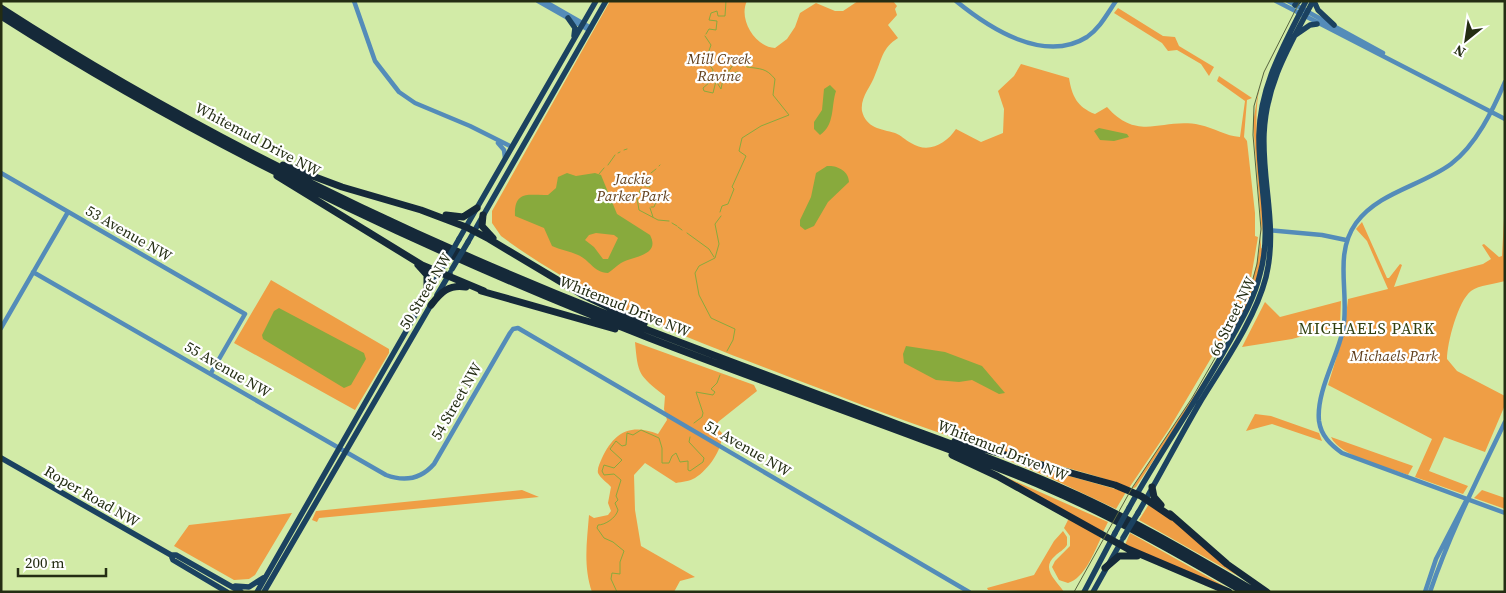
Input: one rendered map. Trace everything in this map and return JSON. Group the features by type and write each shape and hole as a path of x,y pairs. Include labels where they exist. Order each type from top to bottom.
{"highway":[{"path":"1,3 33,28"},
{"name":"Whitemud Drive NW","path":"1,8 161,104 272,166 449,248 600,311 928,439 1080,503 1142,534 1244,592"},
{"name":"Whitemud Drive NW","path":"1,16 108,81 272,166 461,260 649,338 928,439 998,461 1087,499 1256,592"},
{"path":"484,291 439,274 410,258 281,180 272,166 286,165 342,187 421,210 466,227 587,297 710,354"},
{"path":"421,210 463,217 477,208"},
{"path":"483,215 482,223 484,228 507,249"},
{"path":"410,258 427,275 427,294"},
{"path":"431,305 440,294 450,287 461,286 649,338"},
{"path":"928,439 958,441 1093,478 1137,494 1172,516"},
{"path":"928,439 1113,536 1150,559 1229,592"},
{"path":"1152,488 1155,498 1172,516 1227,564 1267,592"},
{"path":"1105,568 1115,558 1122,555 1150,559"}],"main road":[{"name":"50 Street NW","path":"264,592 396,348 596,1"},
{"name":"50 Street NW","path":"257,592 431,305 606,1"},
{"name":"66 Street NW","path":"1093,592 1252,312 1266,278 1269,230 1264,137 1266,115 1273,81 1304,13 1306,1"},
{"path":"1314,1 1318,10 1334,25"},
{"name":"66 Street NW","path":"1084,592 1137,494 1207,382 1248,308 1262,267 1269,230 1259,151 1262,103 1276,58 1304,13 1314,1"},
{"path":"568,18 575,28 574,40"},
{"path":"1294,36 1310,25 1317,24"},
{"path":"512,147 515,152 512,164"},
{"path":"403,352 403,345 419,308"},
{"path":"376,397 397,355 396,348"},
{"name":"Roper Road NW","path":"1,458 171,556 173,560 227,592"},
{"name":"Roper Road NW","path":"171,556 176,555 241,592"},
{"path":"229,585 242,588 250,586 268,573"},
{"path":"268,592 270,582"}],"street":[{"path":"354,1 376,61 399,92 415,103 470,126 512,147"},
{"path":"538,1 582,24"},
{"path":"544,1 590,29"},
{"path":"956,1 1004,32 1046,46 1063,46 1086,37 1098,28 1116,1"},
{"path":"1276,1 1334,25 1407,68"},
{"path":"1288,1 1297,3 1304,13 1317,24 1505,118"},
{"path":"1505,82 1466,150 1451,164 1375,204 1356,223 1346,240 1343,329 1318,411 1320,429 1329,443 1345,455 1505,513"},
{"path":"496,140 504,150 505,158"},
{"name":"53 Avenue NW","path":"1,173 244,314 210,373"},
{"path":"1,328 68,212"},
{"path":"1269,230 1322,235 1346,240"},
{"name":"55 Avenue NW","path":"33,272 386,475 400,479 413,479"},
{"name":"54 Street NW","path":"413,479 426,472 434,464 514,328"},
{"name":"51 Avenue NW","path":"514,328 520,329 969,592"},
{"path":"1430,592 1441,559 1505,422"},
{"path":"1425,592 1436,558 1460,509 1468,498"}],"green space":[{"path":"610,1 747,1 745,16 750,31 761,43 775,48 787,39 795,27 800,13 816,3 835,11 843,11 858,1 893,1 897,6 895,9 897,15 888,25 898,38 883,54 864,97 862,111 867,121 875,127 897,134 911,143 924,148 942,143 956,129 981,142 1003,133 1004,109 998,91 1014,76 1021,64 1069,78 1076,100 1089,111 1095,114 1107,107 1119,118 1130,124 1140,126 1186,123 1200,125 1240,137 1245,101 1217,81 1219,76 1252,98 1247,100 1244,137 1247,141 1255,213 1255,236 1258,237 1251,278 1236,316 1169,429 1129,488 1086,473 977,445 932,430 864,406 667,329 565,278 501,236 492,223 492,211"},
{"path":"1118,8 1163,36 1175,37 1179,46 1214,67 1209,76 1201,64 1177,50 1168,51 1162,43 1114,13"},
{"path":"1261,86 1258,96 1257,130 1263,218 1262,235 1253,123 1258,93"},
{"name":"Michaels Park","path":"1505,200 1505,281 1478,287 1466,296 1454,323 1447,359 1457,371 1505,396 1505,405 1485,452 1444,437 1429,471 1468,486 1463,494 1415,477 1432,439 1328,385 1344,333 1348,299 1388,289 1367,241 1356,229 1362,222 1387,278 1400,264 1402,265 1394,287 1483,264 1491,259 1482,245 1484,244 1499,257 1502,256"},
{"path":"1261,237 1261,248 1263,249 1256,282 1243,314 1197,394 1136,487 1132,489 1192,399 1229,338 1244,306 1255,272"},
{"path":"271,280 389,349 389,353 355,410 234,343"},
{"path":"1341,301 1340,326 1292,339 1242,347 1265,302 1280,317"},
{"path":"635,342 754,385 757,391 718,422 716,427 722,433 722,439 718,452 710,464 695,478 676,483 645,463 634,475 635,510 641,546 695,577 680,581 674,592 592,592 587,573 589,515 594,518 608,515 611,511 608,503 611,487 600,477 598,467 607,449 618,436 624,432 640,429 658,434 667,420 664,409 665,396 649,383 641,373 637,361"},
{"path":"1255,414 1271,416 1319,433 1322,441 1272,424 1246,431"},
{"path":"1331,437 1413,466 1408,475 1377,465 1344,450"},
{"path":"998,456 1126,492 1116,509"},
{"path":"992,471 1108,522 1103,532"},
{"path":"522,490 539,497 319,518 317,522 312,520 316,511"},
{"path":"1482,490 1505,498 1505,509 1474,498"},
{"path":"1149,504 1165,514 1240,577 1139,520"},
{"path":"292,513 255,575 249,579 234,580 174,546 189,525"},
{"path":"1069,518 1101,538 1084,570 1079,576 1068,583 1059,580 1052,567 1055,561 1070,546 1070,536 1064,528"},
{"path":"1063,531 1067,537 1067,545 1051,561 1049,570 1064,592 988,590 987,588 1034,575 1054,541"},
{"path":"1130,533 1233,591 1125,545"}],"shaded area":[{"path":"830,85 836,91 832,115 825,131 820,135 814,129 814,122 822,110 824,89"},
{"path":"1099,128 1127,134 1129,137 1114,141 1100,140 1094,131"},
{"path":"827,166 835,167 845,172 849,182 828,202 814,226 805,230 800,226 800,220 811,197 816,173"},
{"path":"567,173 576,176 595,173 601,175 617,214 650,235 652,247 649,251 621,263 608,273 603,272 578,255 552,246 544,228 515,216 515,207 520,198 529,195 548,195 556,188 558,177","holes":["596,233 614,235 618,238 608,259 603,259 594,247 585,240 589,235"]},
{"path":"279,308 364,353 366,359 351,385 344,388 263,339 262,335 274,311"},
{"path":"906,346 945,352 982,366 1005,393 999,394 972,380 959,382 936,380 904,363 903,354"}],"waterway":[{"path":"706,34 709,29 716,30 717,21 709,20 711,13 717,11 718,16 725,16 726,1"},
{"path":"705,36 711,45 706,59 713,70 710,82 703,88 704,91 713,93 716,81 721,89 723,79 733,83 741,73 730,74 729,71 734,63 742,58 747,67 760,69 772,75 775,79 773,95 789,115 761,126 742,138 739,151 746,156 732,187 734,189 728,204 722,206 720,212"},
{"path":"608,165 615,155"},
{"path":"599,174 604,168"},
{"path":"651,173 656,169"},
{"path":"643,185 645,178"},
{"path":"642,185 650,187"},
{"path":"638,196 641,188"},
{"path":"637,198 639,210 658,220 669,221"},
{"path":"651,207 654,207 656,202"},
{"path":"650,208 653,217"},
{"path":"721,216 715,224 719,244 715,258 699,266 695,273 699,295 711,318 735,329 733,340 727,351"},
{"path":"672,223 677,226"},
{"path":"678,227 682,230"},
{"path":"687,233 709,249 714,257"},
{"path":"694,423 702,417 703,413 696,392 713,395 715,392 711,389 717,383 720,375"},
{"path":"617,592 611,579 612,573 620,574 620,562 624,551 613,542 604,538 597,528 598,525 604,524 613,518 618,510 615,503 618,500 616,496 621,480 614,474 604,475 602,471 604,465 614,468 622,460 610,449 616,441 622,446 626,445 627,433 633,435 641,430 659,438 662,448 662,463 669,463 672,456 676,453 680,462 688,461 688,470 690,471 703,462 704,458 689,442 690,437"}],"tram line":[{"path":"1074,592 1132,488 1192,398 1237,320 1249,293 1257,264 1261,229 1253,135 1254,106 1264,72 1300,1"}],"district":[{"name":"MICHAELS PARK","path":"1367,328"}],"park label":[{"name":"Mill Creek Ravine","path":"719,66"},
{"name":"Jackie Parker Park","path":"633,186"}]}
